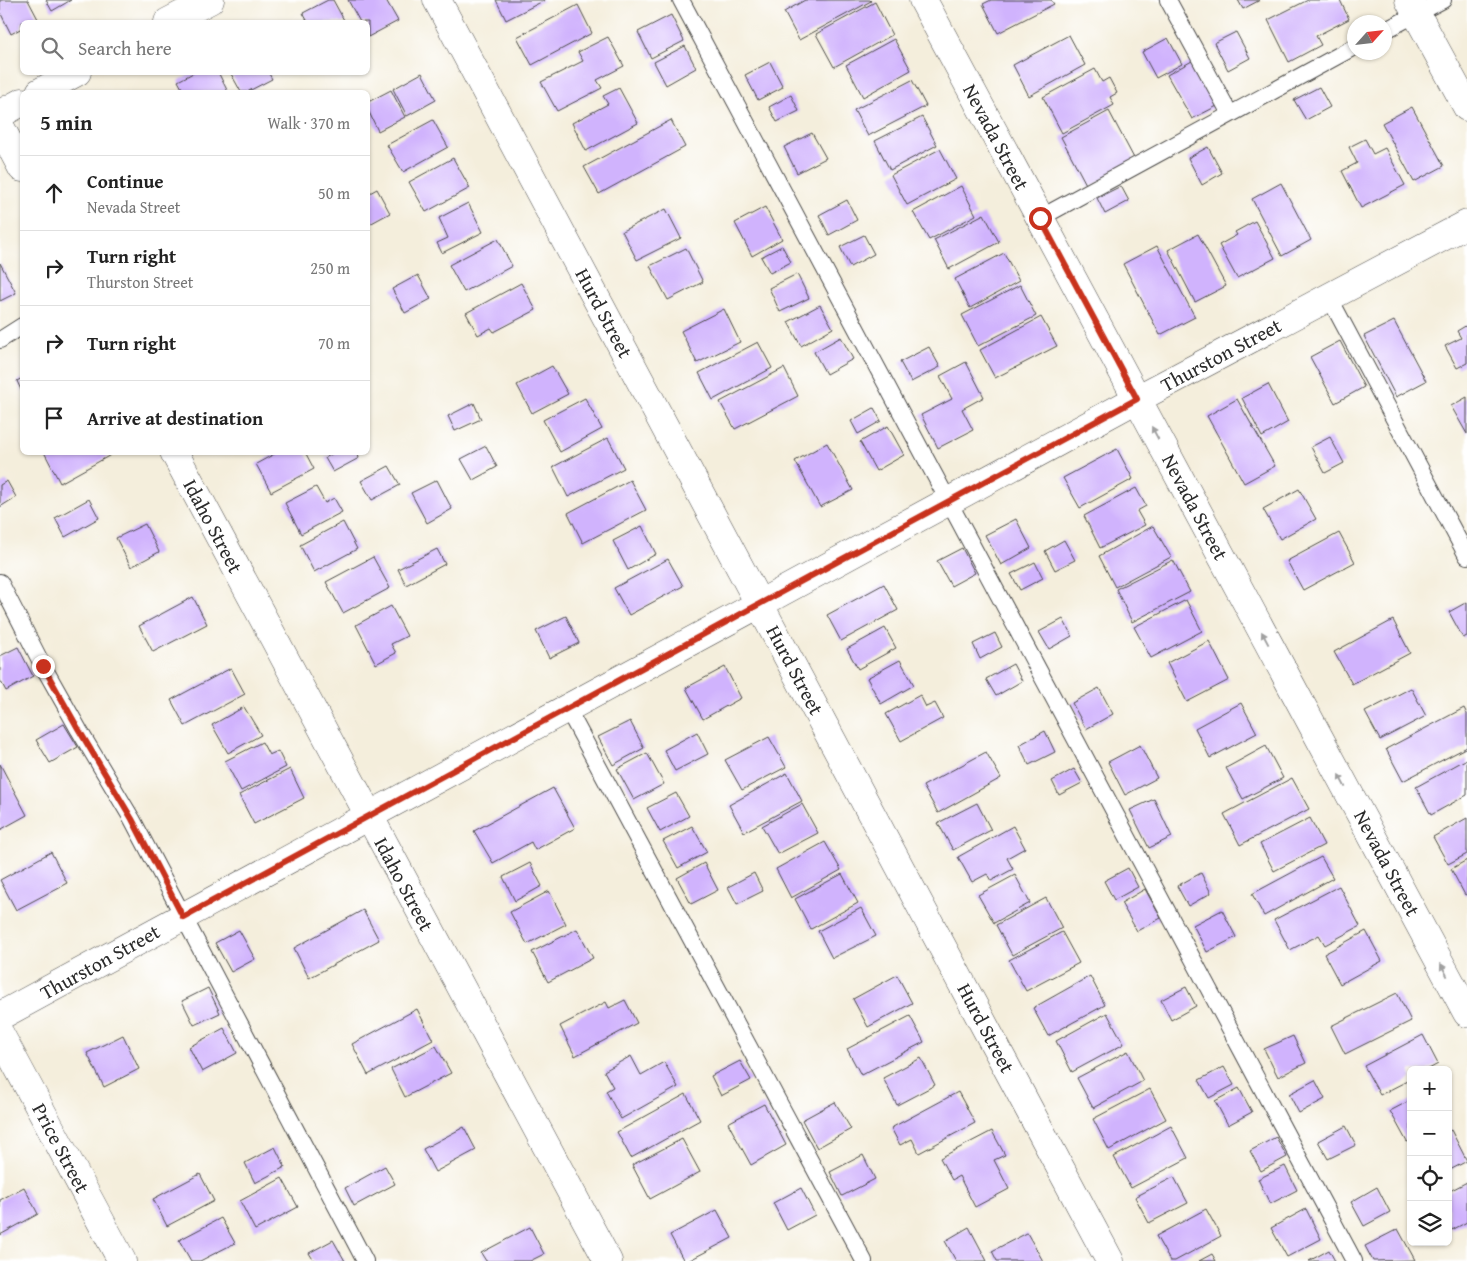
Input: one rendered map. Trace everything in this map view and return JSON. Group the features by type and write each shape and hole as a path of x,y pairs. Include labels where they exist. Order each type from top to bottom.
{"street":[{"path":"172,20 210,0"},
{"name":"Hurd Street","path":"437,0 1110,1261"},
{"name":"Nevada Street","path":"923,0 1467,1013"},
{"path":"1413,7 1467,107"},
{"path":"44,90 71,75"},
{"path":"0,114 20,103"},
{"path":"0,126 20,164"},
{"name":"Thurston Street","path":"0,1016 1137,399 1467,224"},
{"name":"Idaho Street","path":"176,455 608,1261"},
{"name":"Price Street","path":"0,1034 122,1261"}],"lane":[{"path":"681,0 1354,1261"},
{"path":"1168,0 1230,114"},
{"path":"1392,24 1413,7 1443,0"},
{"path":"1040,218 1347,51"},
{"path":"1329,297 1467,556"},
{"path":"0,340 20,327"},
{"path":"0,582 47,674 132,819 365,1261"},
{"path":"567,708 864,1261"}],"building":[{"path":"0,0 28,0 38,19 20,20 20,29 11,34 0,12"},
{"path":"46,0 71,0 52,11"},
{"path":"328,0 333,0 344,20 307,20 303,13"},
{"path":"348,0 386,0 398,21 370,36 370,20 359,20"},
{"path":"496,0 545,0 506,20"},
{"path":"805,0 871,1 799,40 784,12"},
{"path":"991,0 1051,0 1054,4 998,33 983,4"},
{"path":"1238,0 1260,0 1243,9"},
{"path":"1308,0 1340,0 1347,15 1347,20 1316,36 1321,45 1289,62 1268,20"},
{"path":"875,2 892,35 834,67 816,34"},
{"path":"578,5 592,33 532,65 517,37"},
{"path":"671,15 684,41 651,58 638,32"},
{"path":"1236,32 1250,58 1228,70 1214,43"},
{"path":"1069,35 1085,65 1029,96 1013,65"},
{"path":"608,37 624,66 597,80 602,88 557,111 541,82 583,61 578,52"},
{"path":"1168,38 1182,64 1156,78 1142,52"},
{"path":"894,39 911,70 863,97 846,65"},
{"path":"685,46 696,68 666,85 654,62"},
{"path":"1192,61 1217,106 1192,119 1167,75"},
{"path":"770,62 783,87 758,100 745,75"},
{"path":"1095,69 1102,82 1109,78 1117,93 1110,97 1114,105 1062,133 1043,97"},
{"path":"422,73 436,100 407,116 393,89"},
{"path":"189,75 220,75 227,90 183,90 178,81"},
{"path":"232,75 270,75 272,79 251,90 240,90"},
{"path":"912,80 926,106 868,136 854,110"},
{"path":"1319,87 1330,107 1306,120 1294,100"},
{"path":"619,88 638,123 586,151 572,123 608,104 603,96"},
{"path":"391,90 405,117 378,131 370,114 370,101"},
{"path":"791,95 799,111 777,122 769,107"},
{"path":"1412,107 1444,166 1414,182 1382,123"},
{"path":"1109,111 1136,162 1088,188 1061,137"},
{"path":"922,117 937,145 890,170 875,141"},
{"path":"433,120 448,147 403,172 387,145"},
{"path":"671,120 685,147 599,194 584,167"},
{"path":"812,133 826,158 797,173 784,147"},
{"path":"1365,139 1373,154 1385,148 1405,185 1361,208 1342,171 1357,163 1349,147"},
{"path":"1208,147 1222,173 1202,185 1188,158"},
{"path":"940,149 956,179 907,205 891,175"},
{"path":"453,158 470,188 426,212 409,182"},
{"path":"1281,183 1311,240 1282,256 1252,199"},
{"path":"961,186 976,215 929,240 913,212"},
{"path":"1121,186 1129,201 1105,214 1097,198"},
{"path":"377,189 390,213 370,224 370,193"},
{"path":"847,200 857,220 829,235 819,215"},
{"path":"468,203 483,232 442,253 437,243 448,238 439,218"},
{"path":"765,207 782,239 752,256 735,223"},
{"path":"666,209 681,238 637,260 622,231"},
{"path":"984,214 999,242 949,269 934,240"},
{"path":"1255,221 1275,258 1237,278 1219,245 1237,235 1235,232"},
{"path":"1198,234 1226,286 1195,302 1168,250"},
{"path":"864,235 874,254 850,267 840,247"},
{"path":"498,239 512,266 464,292 449,265"},
{"path":"782,246 791,262 770,273 761,257"},
{"path":"1157,246 1195,317 1160,335 1123,264"},
{"path":"686,248 703,282 668,300 650,266"},
{"path":"1004,253 1019,281 970,308 955,279"},
{"path":"0,263 16,293 0,301"},
{"path":"797,274 809,298 780,312 769,288"},
{"path":"418,275 431,299 405,313 392,289"},
{"path":"521,283 536,310 494,332 491,328 478,335 466,313"},
{"path":"1020,285 1036,316 978,346 962,315"},
{"path":"820,305 833,328 801,346 788,322"},
{"path":"724,309 740,342 697,363 681,331"},
{"path":"1041,317 1057,346 995,378 980,350"},
{"path":"1394,321 1426,381 1396,397 1364,336"},
{"path":"1467,325 1467,363 1457,368 1445,346 1461,338 1457,331"},
{"path":"841,337 853,359 826,374 814,352"},
{"path":"1340,341 1364,387 1335,403 1310,357"},
{"path":"758,342 772,368 713,400 699,373"},
{"path":"929,347 940,367 911,382 900,362"},
{"path":"966,362 984,397 962,409 973,430 938,448 921,415 952,399 940,376"},
{"path":"552,366 568,394 532,413 517,385"},
{"path":"784,368 798,396 735,429 720,402"},
{"path":"1268,384 1288,422 1262,437 1242,398"},
{"path":"1467,397 1467,434 1451,406"},
{"path":"585,398 602,429 560,452 543,420"},
{"path":"1237,399 1275,466 1244,483 1207,416"},
{"path":"474,403 481,419 455,431 448,416"},
{"path":"874,408 881,421 858,434 851,421"},
{"path":"888,426 904,455 876,471 860,442"},
{"path":"1330,437 1344,463 1325,473 1311,447"},
{"path":"608,438 624,468 568,497 553,467"},
{"path":"827,443 853,490 820,507 795,461"},
{"path":"486,446 497,467 473,480 461,459"},
{"path":"1117,449 1133,479 1080,508 1063,478"},
{"path":"46,455 111,455 60,483"},
{"path":"272,455 307,455 314,469 271,492 256,464"},
{"path":"330,455 358,455 359,458 333,472 325,458"},
{"path":"389,466 400,485 372,500 361,481"},
{"path":"437,480 452,509 427,523 411,493"},
{"path":"630,480 646,510 583,543 568,513"},
{"path":"7,481 16,497 0,507 0,485"},
{"path":"316,487 325,503 334,498 342,512 301,534 285,503"},
{"path":"1136,488 1146,506 1137,511 1145,525 1100,548 1084,516"},
{"path":"1299,489 1316,519 1280,539 1263,509"},
{"path":"89,499 99,518 65,537 55,518"},
{"path":"1016,519 1031,548 1001,565 985,535"},
{"path":"343,522 357,549 314,572 300,545"},
{"path":"145,524 159,552 131,567 116,538"},
{"path":"642,526 656,554 628,570 613,541"},
{"path":"1153,526 1171,557 1115,587 1099,556"},
{"path":"1339,533 1355,562 1303,590 1287,561"},
{"path":"1064,540 1075,560 1055,570 1045,551"},
{"path":"962,548 975,573 951,586 937,561"},
{"path":"437,549 445,564 406,585 398,569"},
{"path":"373,557 390,588 343,613 326,582"},
{"path":"668,559 683,586 629,615 614,588"},
{"path":"1173,560 1190,592 1132,622 1116,589"},
{"path":"1035,562 1043,578 1020,590 1011,574"},
{"path":"884,584 898,610 841,641 827,615"},
{"path":"193,597 207,624 153,652 139,626"},
{"path":"1186,600 1202,631 1151,658 1134,627"},
{"path":"1467,602 1467,636 1463,638 1449,612"},
{"path":"391,606 407,636 391,644 396,653 376,664 356,625"},
{"path":"566,616 579,643 549,658 536,631"},
{"path":"1063,619 1072,636 1049,649 1039,632"},
{"path":"1393,620 1410,653 1352,684 1334,652"},
{"path":"885,628 896,648 858,669 847,649"},
{"path":"995,633 1002,647 980,659 973,644"},
{"path":"1209,641 1229,680 1187,702 1167,663"},
{"path":"18,647 33,676 6,691 0,680 0,656"},
{"path":"900,660 914,685 881,704 867,678"},
{"path":"1013,664 1022,681 996,696 986,679"},
{"path":"725,667 741,698 703,719 686,688"},
{"path":"231,668 245,694 185,726 171,700"},
{"path":"1099,688 1113,714 1086,729 1072,703"},
{"path":"1411,688 1426,716 1380,740 1365,712"},
{"path":"920,695 926,707 935,703 943,718 901,741 886,714"},
{"path":"1241,703 1257,733 1210,758 1195,728"},
{"path":"244,707 261,735 228,753 212,725"},
{"path":"1464,708 1467,714 1467,747 1403,781 1386,749"},
{"path":"630,721 644,748 613,765 598,737"},
{"path":"64,724 78,747 50,763 36,740"},
{"path":"1045,731 1055,752 1029,765 1019,745"},
{"path":"697,732 708,754 675,771 664,750"},
{"path":"769,737 786,767 742,790 725,760"},
{"path":"262,742 269,755 278,751 286,767 241,791 225,761"},
{"path":"1140,745 1157,778 1125,795 1108,762"},
{"path":"1266,746 1283,778 1243,799 1226,768"},
{"path":"986,752 1001,778 938,813 923,786"},
{"path":"647,753 664,784 634,800 617,769"},
{"path":"1467,759 1467,795 1431,815 1416,787"},
{"path":"0,764 27,815 0,830"},
{"path":"290,769 304,798 254,824 239,795"},
{"path":"1074,769 1082,783 1059,795 1052,781"},
{"path":"787,773 802,801 744,832 729,805"},
{"path":"1292,778 1309,809 1240,845 1224,814"},
{"path":"553,788 575,828 535,850 531,842 493,863 474,831"},
{"path":"676,793 689,816 660,832 647,808"},
{"path":"1154,799 1172,837 1149,848 1130,810"},
{"path":"977,803 991,830 953,850 938,823"},
{"path":"802,804 818,833 778,854 762,826"},
{"path":"1310,818 1324,845 1274,871 1260,844"},
{"path":"1467,818 1467,854 1448,864 1433,837"},
{"path":"692,826 707,852 678,868 663,841"},
{"path":"1013,826 1025,848 1007,858 1013,869 991,881 987,874 972,882 958,857"},
{"path":"825,842 841,870 791,898 776,869"},
{"path":"51,852 67,883 16,910 0,880"},
{"path":"1321,857 1333,878 1264,916 1252,894"},
{"path":"1467,860 1467,894 1465,895 1451,869"},
{"path":"530,863 542,886 515,901 503,877"},
{"path":"704,863 718,890 691,904 677,878"},
{"path":"1128,868 1138,887 1114,900 1104,881"},
{"path":"754,873 763,891 737,904 728,887"},
{"path":"1201,873 1211,893 1188,906 1177,886"},
{"path":"842,874 858,903 811,929 795,899"},
{"path":"1015,875 1030,903 994,923 978,895"},
{"path":"1339,886 1360,926 1325,945 1319,935 1290,950 1274,920"},
{"path":"1145,889 1161,918 1137,931 1121,903"},
{"path":"549,891 566,924 527,944 510,912"},
{"path":"1046,898 1062,928 1012,955 996,925"},
{"path":"861,908 876,936 832,958 818,931"},
{"path":"363,910 379,940 309,978 294,948"},
{"path":"1222,910 1236,937 1207,952 1193,925"},
{"path":"577,929 593,958 548,982 532,952"},
{"path":"239,930 255,959 231,972 215,943"},
{"path":"1366,931 1382,961 1340,984 1324,954"},
{"path":"1062,932 1079,963 1026,991 1009,960"},
{"path":"897,975 912,1003 868,1027 853,999"},
{"path":"1090,976 1105,1005 1048,1036 1033,1008"},
{"path":"1186,987 1196,1006 1171,1020 1161,1000"},
{"path":"208,988 220,1013 194,1025 182,1001"},
{"path":"1397,993 1411,1021 1345,1054 1331,1026"},
{"path":"625,1000 637,1023 575,1056 560,1026 606,1002 609,1008"},
{"path":"417,1009 433,1040 368,1075 352,1044"},
{"path":"1107,1013 1124,1044 1072,1072 1056,1041"},
{"path":"910,1016 924,1042 861,1075 847,1049"},
{"path":"224,1028 237,1053 202,1072 189,1047"},
{"path":"123,1035 139,1069 104,1087 87,1053"},
{"path":"1423,1035 1438,1064 1434,1066 1407,1066 1407,1081 1380,1095 1364,1066"},
{"path":"1293,1036 1306,1063 1278,1077 1264,1049"},
{"path":"436,1046 451,1073 405,1097 391,1069"},
{"path":"1128,1051 1143,1081 1093,1108 1077,1078"},
{"path":"631,1056 641,1075 664,1062 678,1087 621,1119 606,1091 613,1087 604,1071"},
{"path":"921,1058 935,1085 897,1105 883,1078"},
{"path":"740,1061 751,1080 721,1096 711,1076"},
{"path":"1224,1067 1234,1085 1209,1098 1199,1080"},
{"path":"1315,1080 1325,1099 1299,1113 1289,1094"},
{"path":"1239,1088 1252,1112 1228,1125 1215,1101"},
{"path":"1150,1089 1166,1119 1109,1150 1093,1119"},
{"path":"958,1092 975,1123 919,1153 912,1139 900,1145 891,1128"},
{"path":"686,1094 700,1120 631,1158 617,1132"},
{"path":"835,1102 851,1129 817,1148 802,1120"},
{"path":"1407,1102 1407,1142 1390,1111"},
{"path":"764,1104 786,1145 751,1165 728,1123"},
{"path":"1171,1126 1188,1158 1131,1188 1114,1157"},
{"path":"1346,1126 1356,1145 1328,1159 1318,1141"},
{"path":"464,1127 476,1150 435,1172 423,1149"},
{"path":"992,1131 1005,1155 994,1160 1009,1189 975,1207 959,1176 952,1180 940,1158"},
{"path":"1452,1132 1467,1161 1452,1169"},
{"path":"1276,1137 1287,1157 1261,1171 1250,1151"},
{"path":"682,1139 700,1172 650,1199 632,1165"},
{"path":"275,1147 285,1167 255,1183 245,1163"},
{"path":"863,1155 875,1179 842,1196 830,1172"},
{"path":"385,1166 395,1184 354,1206 345,1188"},
{"path":"1285,1166 1297,1190 1270,1204 1258,1179"},
{"path":"200,1174 214,1201 167,1226 153,1199"},
{"path":"1174,1177 1188,1203 1149,1223 1135,1197"},
{"path":"282,1178 298,1207 255,1230 240,1201"},
{"path":"1467,1182 1467,1222 1452,1230 1452,1201 1452,1190"},
{"path":"24,1187 38,1214 0,1235 0,1200"},
{"path":"1377,1187 1390,1212 1364,1226 1351,1202"},
{"path":"801,1188 815,1215 787,1230 773,1203"},
{"path":"1206,1209 1221,1236 1175,1261 1170,1261 1156,1236"},
{"path":"1306,1209 1321,1239 1287,1257 1271,1228"},
{"path":"717,1210 732,1238 688,1261 684,1261 670,1235"},
{"path":"221,1218 235,1243 200,1261 191,1261 179,1240"},
{"path":"530,1227 544,1254 530,1261 486,1261 481,1253"},
{"path":"969,1227 987,1261 956,1261 945,1241"},
{"path":"1398,1229 1415,1260 1373,1261 1365,1246"},
{"path":"1027,1233 1043,1261 997,1261 992,1251"},
{"path":"333,1240 345,1261 314,1261 309,1253"},
{"path":"1329,1250 1335,1261 1309,1261"},
{"path":"1212,1254 1216,1261 1199,1261"}],"route":[{"path":"43,666 132,819 183,917 1137,399 1040,218"}]}
